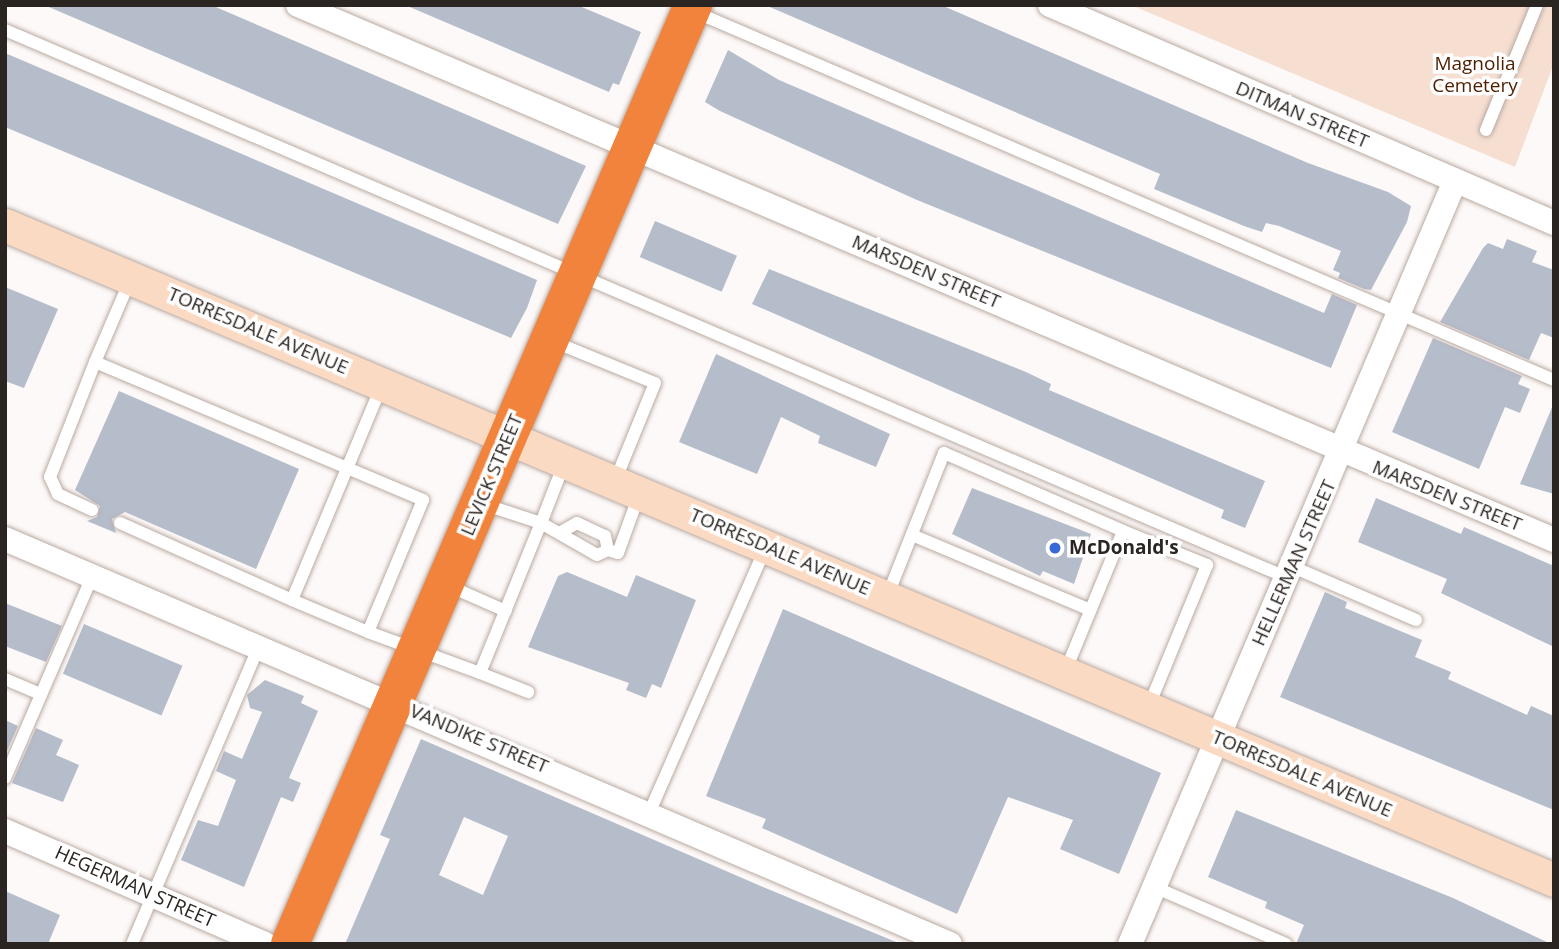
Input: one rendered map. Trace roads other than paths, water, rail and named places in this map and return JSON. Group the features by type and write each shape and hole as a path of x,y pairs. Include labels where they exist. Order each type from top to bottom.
{"highway":[{"name":"LEVICK STREET","path":"290,944 481,502 688,7"}],"street":[{"name":"MARSDEN STREET","path":"298,5 631,144 1343,453 1554,540"},
{"name":"DITMAN STREET","path":"1050,5 1554,223"},
{"name":"HELLERMAN STREET","path":"1130,944 1217,738 1343,453 1455,181"},
{"name":"TORRESDALE AVENUE","path":"5,225 1554,880"},
{"name":"VANDIKE STREET","path":"5,539 650,811 950,944"},
{"name":"HEGERMAN STREET","path":"5,831 264,944"}],"lane":[{"path":"1486,130 1537,5"},
{"path":"688,7 1399,316 1554,380"},
{"path":"5,30 1290,572 1416,620"},
{"path":"92,510 58,494 50,468 131,278"},
{"path":"481,502 563,531 570,543 597,555 608,550 618,553 628,487 655,383 549,340"},
{"path":"95,362 422,500 368,632"},
{"path":"292,600 383,383"},
{"path":"887,597 944,453 1207,565 1148,709"},
{"path":"480,673 565,460"},
{"path":"120,523 416,653 480,673 528,692"},
{"path":"563,531 577,523 605,536 608,550"},
{"path":"1064,673 1123,531"},
{"path":"912,535 1090,610"},
{"path":"650,811 766,546"},
{"path":"5,778 93,575"},
{"path":"446,584 506,611"},
{"path":"132,944 259,646"},
{"path":"5,679 41,694"},
{"path":"1154,887 1286,944"}],"place":[{"name":"McDonald's","path":"1055,548"}],"park label":[{"name":"Magnolia Cemetery","path":"1475,75"}]}
